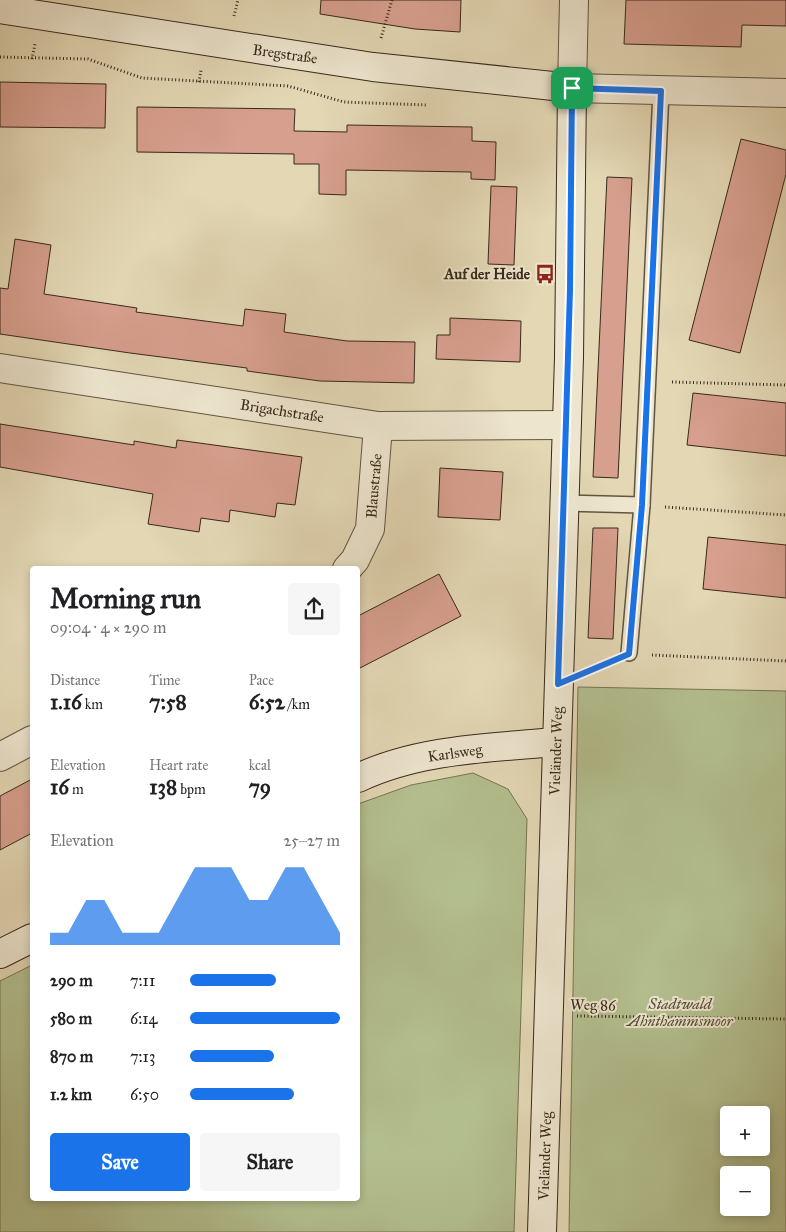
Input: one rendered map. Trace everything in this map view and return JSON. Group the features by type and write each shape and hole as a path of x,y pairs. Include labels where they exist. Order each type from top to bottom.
{"street":[{"name":"Vieländer Weg","path":"542,1232 550,1015 556,742 570,290 574,0"},
{"name":"Bregstraße","path":"0,9 373,67 572,88"},
{"path":"572,88 786,93"},
{"name":"Brigachstraße","path":"0,368 378,426 566,425"},
{"name":"Blaustraße","path":"350,566 355,560 370,529 378,426"},
{"path":"0,757 30,741"},
{"name":"Karlsweg","path":"360,777 378,768 439,753 556,742"},
{"path":"0,954 30,939"}],"lane":[{"path":"629,654 642,505 661,91"},
{"path":"564,503 642,505"}],"path":[{"path":"373,67 392,0"},
{"path":"0,57 88,59 142,78 288,86 344,102 430,105"},
{"path":"648,382 786,385"},
{"path":"642,505 786,515"},
{"path":"558,684 629,654 786,661"},
{"name":"Weg 86","path":"550,1015 786,1019"}],"green space":[{"name":"Stadtwald Ahnthammsmoor","path":"578,687 786,691 786,1232 569,1232"},
{"path":"473,773 508,789 527,819 514,1232 0,1232 0,981 30,966 30,1201 360,1201 360,803 411,785"}],"building":[{"path":"321,0 461,0 460,32 415,29 320,14"},
{"path":"626,0 786,0 786,26 742,25 741,47 624,44"},
{"path":"0,82 106,84 105,128 0,127"},
{"path":"137,107 295,109 294,131 347,132 347,125 472,127 472,141 496,142 495,180 471,179 471,172 346,170 346,195 319,194 319,164 294,164 294,154 137,152"},
{"path":"741,139 786,150 786,174 740,353 689,340"},
{"path":"607,177 632,178 618,478 593,477"},
{"path":"491,186 517,187 514,265 488,264"},
{"path":"15,239 51,245 44,294 137,308 136,312 243,326 245,309 286,314 284,332 347,341 415,342 414,383 320,381 247,371 247,368 0,334 0,288 8,289"},
{"path":"450,318 521,321 520,362 436,359 437,335 450,335"},
{"path":"693,393 786,403 786,456 687,445"},
{"path":"0,424 134,445 134,441 176,448 177,440 302,457 295,505 277,503 275,517 230,510 229,522 201,518 199,532 148,524 153,494 0,467"},
{"path":"440,468 503,472 500,520 438,517"},
{"path":"593,528 618,528 613,639 588,638"},
{"path":"708,537 786,545 786,598 703,589"},
{"path":"439,574 461,616 360,668 360,615"},
{"path":"30,780 30,834 0,850 0,796"}],"place":[{"name":"Auf der Heide","path":"545,274"}],"route":[{"path":"572,88 661,91 642,505 629,654 558,684 569,357 572,88"}]}
